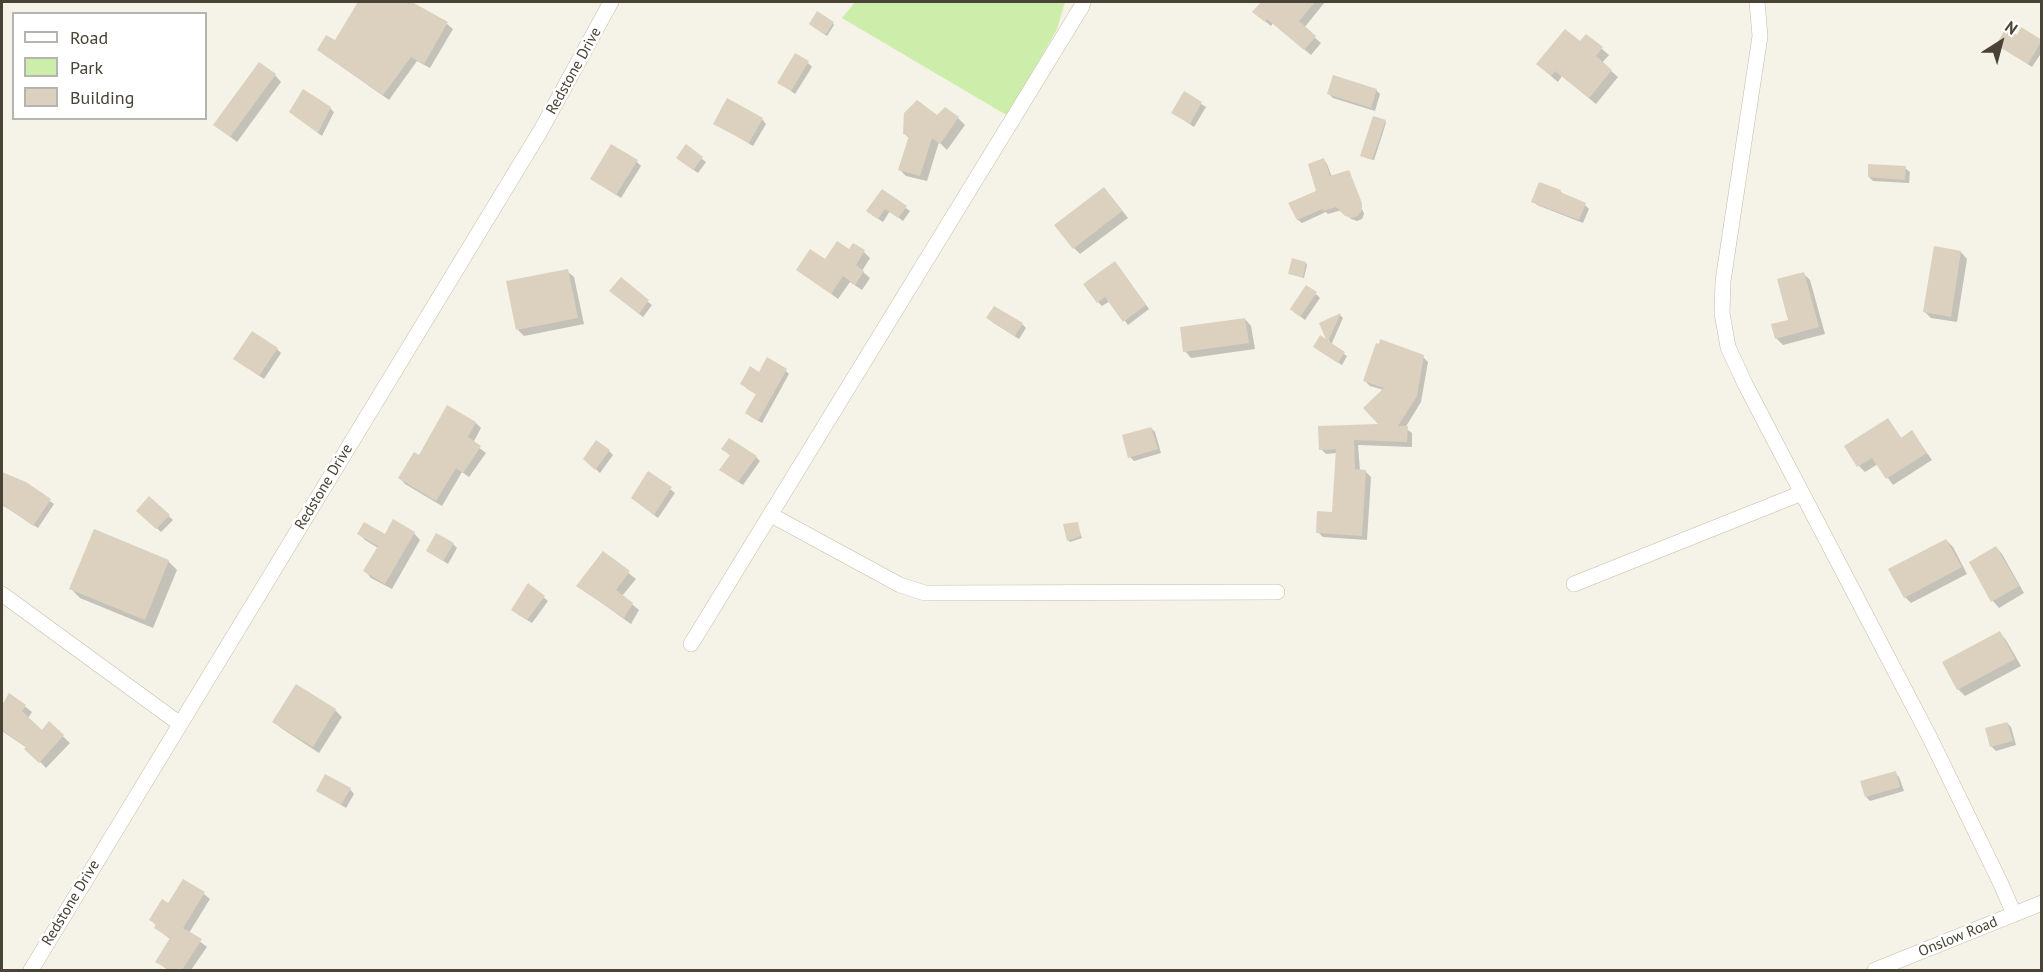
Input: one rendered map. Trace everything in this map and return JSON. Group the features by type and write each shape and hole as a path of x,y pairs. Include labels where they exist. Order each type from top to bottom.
{"street":[{"name":"Redstone Drive","path":"31,970 535,141 611,2"},
{"path":"692,644 1083,2"},
{"path":"1757,2 1760,36 1723,281 1722,313 1728,347 1745,384 1930,738 2014,914"},
{"path":"1574,584 1802,493"},
{"path":"771,514 900,585 925,593 1277,592"},
{"path":"2,594 180,724"},
{"name":"Onslow Road","path":"1875,970 2042,903"}],"green space":[{"path":"855,2 1065,2 1057,29 1008,116 842,18"}],"building":[{"path":"358,2 412,2 448,22 424,64 411,57 383,95 317,50 326,35 335,40"},
{"path":"1261,2 1315,2 1299,21 1316,36 1304,50 1267,19 1265,22 1252,12"},
{"path":"817,11 834,22 825,35 809,24"},
{"path":"2021,27 2042,40 2028,64 1996,45 2006,28 2017,35"},
{"path":"1565,29 1580,41 1586,34 1603,47 1596,56 1612,70 1589,98 1555,71 1551,76 1536,64"},
{"path":"795,53 809,61 791,91 777,83"},
{"path":"259,62 276,74 230,137 213,125"},
{"path":"1333,75 1377,89 1371,108 1327,94"},
{"path":"303,89 331,107 318,133 289,112"},
{"path":"1184,91 1202,102 1190,124 1171,113"},
{"path":"727,98 763,118 749,143 713,124"},
{"path":"917,100 937,115 945,107 959,117 940,144 932,138 920,176 898,170 909,136 903,134 904,113"},
{"path":"1373,116 1386,120 1372,160 1360,156"},
{"path":"611,144 638,160 616,195 590,179"},
{"path":"686,144 703,157 693,170 676,158"},
{"path":"1324,158 1330,176 1349,170 1362,203 1362,210 1358,216 1352,218 1345,216 1336,207 1323,211 1322,209 1297,220 1288,203 1316,191 1308,164"},
{"path":"1868,164 1906,166 1905,180 1868,177"},
{"path":"1539,182 1586,203 1579,220 1531,202"},
{"path":"1104,187 1122,211 1073,249 1054,225"},
{"path":"882,189 907,206 898,218 885,209 878,219 866,211"},
{"path":"837,241 849,249 853,243 865,250 856,265 864,271 855,285 843,276 831,294 796,270 810,249 825,259"},
{"path":"1934,246 1961,251 1951,317 1923,312"},
{"path":"1292,258 1306,262 1303,277 1288,274"},
{"path":"1115,261 1146,305 1123,322 1105,297 1097,303 1083,284"},
{"path":"568,269 578,318 516,330 506,281"},
{"path":"1804,272 1819,327 1775,339 1771,324 1788,320 1777,279"},
{"path":"621,277 649,300 639,314 609,291"},
{"path":"1306,285 1317,292 1300,317 1290,309"},
{"path":"994,306 1023,323 1015,336 986,318"},
{"path":"1341,313 1328,341 1345,352 1338,363 1313,347 1320,335 1326,339 1319,323"},
{"path":"1245,318 1249,343 1183,352 1180,327"},
{"path":"252,331 278,348 259,376 233,359"},
{"path":"1380,339 1424,355 1417,396 1398,426 1408,426 1407,442 1354,440 1355,469 1366,470 1362,536 1316,533 1317,511 1332,512 1336,449 1319,450 1318,426 1378,424 1363,408 1384,388 1363,381 1376,343 1379,344"},
{"path":"767,357 787,369 758,421 745,413 756,394 740,384 750,366 759,372"},
{"path":"447,405 476,422 468,437 481,446 463,473 456,468 436,501 398,478 414,452 419,455"},
{"path":"1888,418 1901,438 1912,430 1927,453 1886,479 1872,458 1857,467 1844,446"},
{"path":"1151,427 1158,449 1128,458 1122,435"},
{"path":"729,438 757,456 738,482 719,470 730,455 721,449"},
{"path":"596,440 610,450 595,470 583,459"},
{"path":"648,471 672,487 654,515 631,498"},
{"path":"2,472 26,482 51,499 33,526 2,504"},
{"path":"149,496 170,515 156,529 136,511"},
{"path":"393,519 415,532 385,584 363,571 378,546 357,534 364,522 385,534"},
{"path":"1078,522 1081,536 1067,541 1063,524"},
{"path":"94,529 169,560 145,620 69,589"},
{"path":"436,533 454,543 443,561 426,551"},
{"path":"1946,539 1962,567 1904,598 1888,569"},
{"path":"1996,546 2019,586 1991,602 1969,562"},
{"path":"603,551 630,571 616,590 633,603 624,618 576,586"},
{"path":"528,583 545,596 527,620 511,610"},
{"path":"2000,631 2015,659 1957,690 1942,662"},
{"path":"296,684 336,709 313,747 272,722"},
{"path":"9,693 26,705 22,711 42,730 49,721 64,735 39,763 24,749 26,747 2,730 2,705"},
{"path":"2007,722 2013,741 1990,747 1985,728"},
{"path":"1896,771 1900,787 1865,797 1860,781"},
{"path":"325,774 351,788 341,805 316,791"},
{"path":"183,879 205,892 183,928 202,939 182,970 170,970 155,962 170,938 154,928 156,924 149,920 162,899 168,903"}]}
